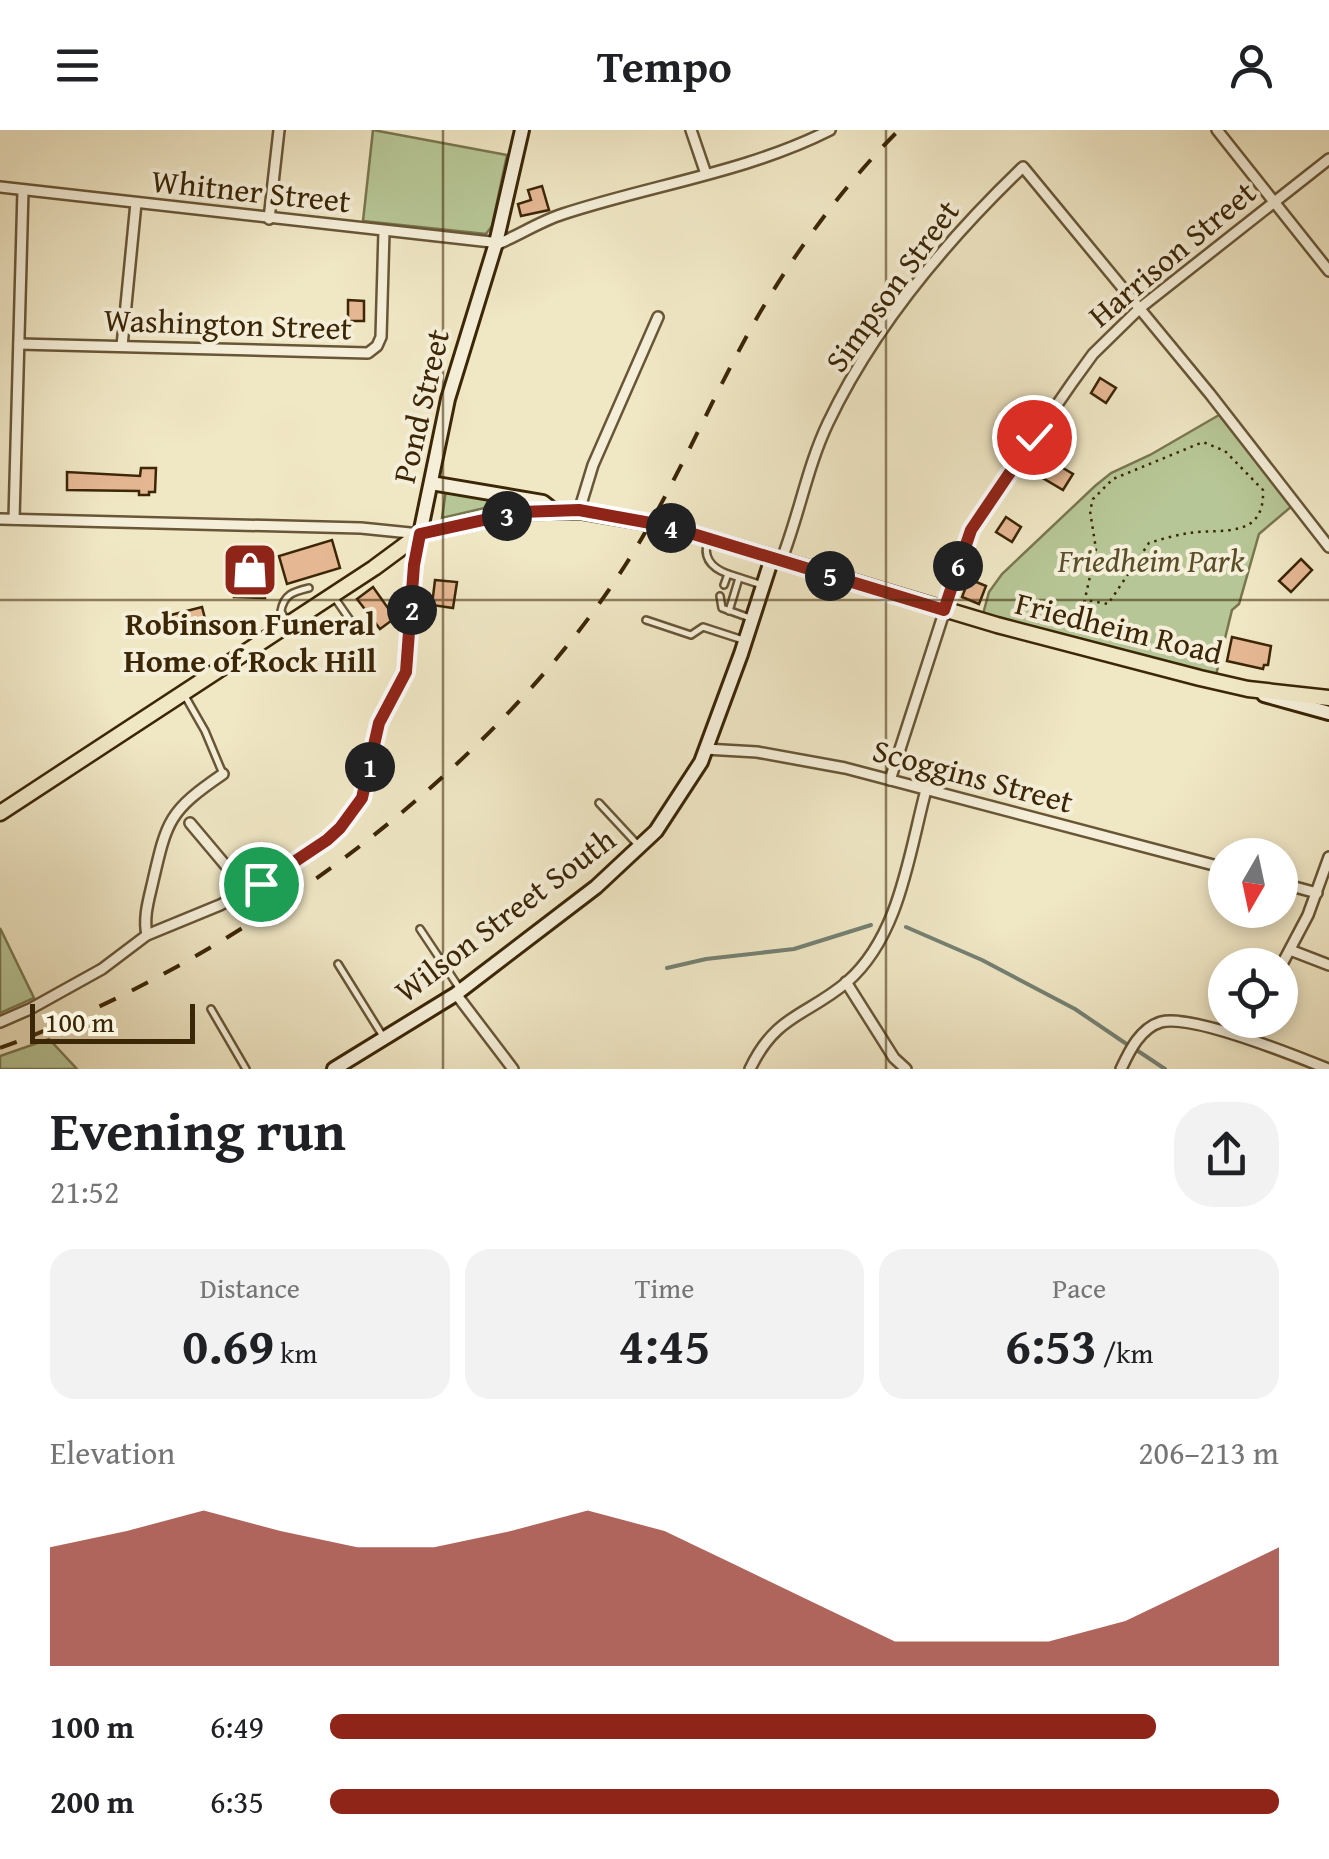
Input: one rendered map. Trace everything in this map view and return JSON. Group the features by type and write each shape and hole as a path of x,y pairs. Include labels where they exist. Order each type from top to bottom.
{"main road":[{"name":"Friedheim Road","path":"420,534 520,512 552,509 638,519 944,610 1327,705"},
{"path":"0,812 420,534"}],"street":[{"path":"270,219 279,130"},
{"name":"Pond Street","path":"0,1022 102,970 146,935 248,892 327,840 350,816 367,785 379,723 406,672 420,534 461,348 496,243 522,130"},
{"path":"691,130 706,174"},
{"path":"496,243 560,214 706,174 830,130"},
{"path":"1217,130 1329,271"},
{"name":"Harrison Street","path":"890,780 976,521 1092,354 1140,308 1329,159"},
{"name":"Simpson Street","path":"776,560 820,442 844,391 878,336 948,245 1023,167 1140,308"},
{"name":"Whitner Street","path":"0,187 496,243"},
{"path":"14,520 23,190"},
{"path":"122,346 136,203"},
{"name":"Washington Street","path":"19,344 374,351 381,337 384,232"},
{"path":"1140,308 1329,547"},
{"path":"579,510 593,465 658,317"},
{"path":"431,483 543,502 552,509"},
{"path":"0,519 360,528 420,534"},
{"name":"Wilson Street South","path":"334,1069 458,992 596,887 640,848 680,798 706,750 763,586 776,560"},
{"name":"Scoggins Street","path":"706,750 775,755 890,780 1208,864"},
{"path":"146,935 145,916 163,834 186,801 222,774"},
{"path":"750,1069 772,1032 846,982 871,954 888,921 926,790"},
{"path":"190,823 248,892"},
{"path":"1291,948 1329,857"},
{"path":"1298,888 1317,893"},
{"path":"1298,953 1329,965"},
{"path":"846,982 894,1058 906,1069"},
{"path":"458,992 513,1069"},
{"path":"1120,1069 1140,1037 1160,1022 1208,1029"},
{"path":"1246,1038 1321,1068"}],"lane":[{"path":"708,539 706,555 713,568 763,586"},
{"path":"724,585 728,574"},
{"path":"729,610 739,578"},
{"path":"287,624 281,611 285,598 290,592 309,588"},
{"path":"332,595 358,634"},
{"path":"720,596 722,608 752,619"},
{"path":"646,620 691,635 703,627 746,641"},
{"path":"182,692 206,732 222,774"},
{"path":"600,803 640,848"},
{"path":"420,929 458,992"},
{"path":"338,964 385,1038"},
{"path":"211,1009 246,1069"}],"path":[{"path":"1081,616 1097,541 1090,511 1093,499 1113,480 1203,442 1225,451 1263,490 1258,514 1241,529 1194,532 1149,543 1108,604 1086,600"}],"green space":[{"path":"373,130 507,155 492,226 486,234 363,221"},
{"name":"Friedheim Park","path":"1219,415 1292,506 1259,534 1239,604 1232,610 1216,675 983,614 989,592 1002,574 1095,486 1111,473"},
{"path":"446,490 510,502 442,518"},
{"path":"0,928 34,998 0,1013"},
{"path":"49,1039 77,1069 0,1069 0,1056"}],"building":[{"path":"542,186 549,210 521,216 518,204 531,200 528,190"},
{"path":"348,300 364,301 364,321 348,321"},
{"path":"1100,378 1116,388 1106,403 1091,393"},
{"path":"1046,458 1073,474 1063,490 1036,474"},
{"path":"141,468 156,468 155,492 149,495 139,495 139,491 67,490 67,472 140,476"},
{"path":"1006,517 1021,527 1012,542 996,532"},
{"path":"332,540 340,568 287,584 279,556"},
{"name":"Robinson Funeral Home of Rock Hill","path":"238,546 246,547 250,556 267,557 265,598 234,597 234,552"},
{"path":"1301,559 1312,570 1291,592 1279,581"},
{"path":"969,579 986,586 979,604 962,597"},
{"path":"435,580 457,582 453,608 432,605"},
{"path":"373,587 395,618 380,629 357,599"},
{"path":"202,607 207,626 176,634 171,615"},
{"path":"1232,637 1271,646 1268,665 1263,669 1227,661"}],"waterway":[{"path":"667,968 706,959 794,949 871,925"},
{"path":"906,927 982,960 1075,1009 1128,1045"},
{"path":"1138,1051 1165,1069"}],"railway":[{"path":"0,1048 89,1011 178,966 265,913 350,854 430,788 504,717 570,642 626,564 780,281 844,191 899,130"}],"place":[{"name":"Robinson Funeral Home of Rock Hill","path":"250,570"}],"route":[{"path":"261,884 327,840 362,798 379,723 400,690 406,672 420,534 520,512 579,510 667,526 944,610 971,530 1034,437"}]}
